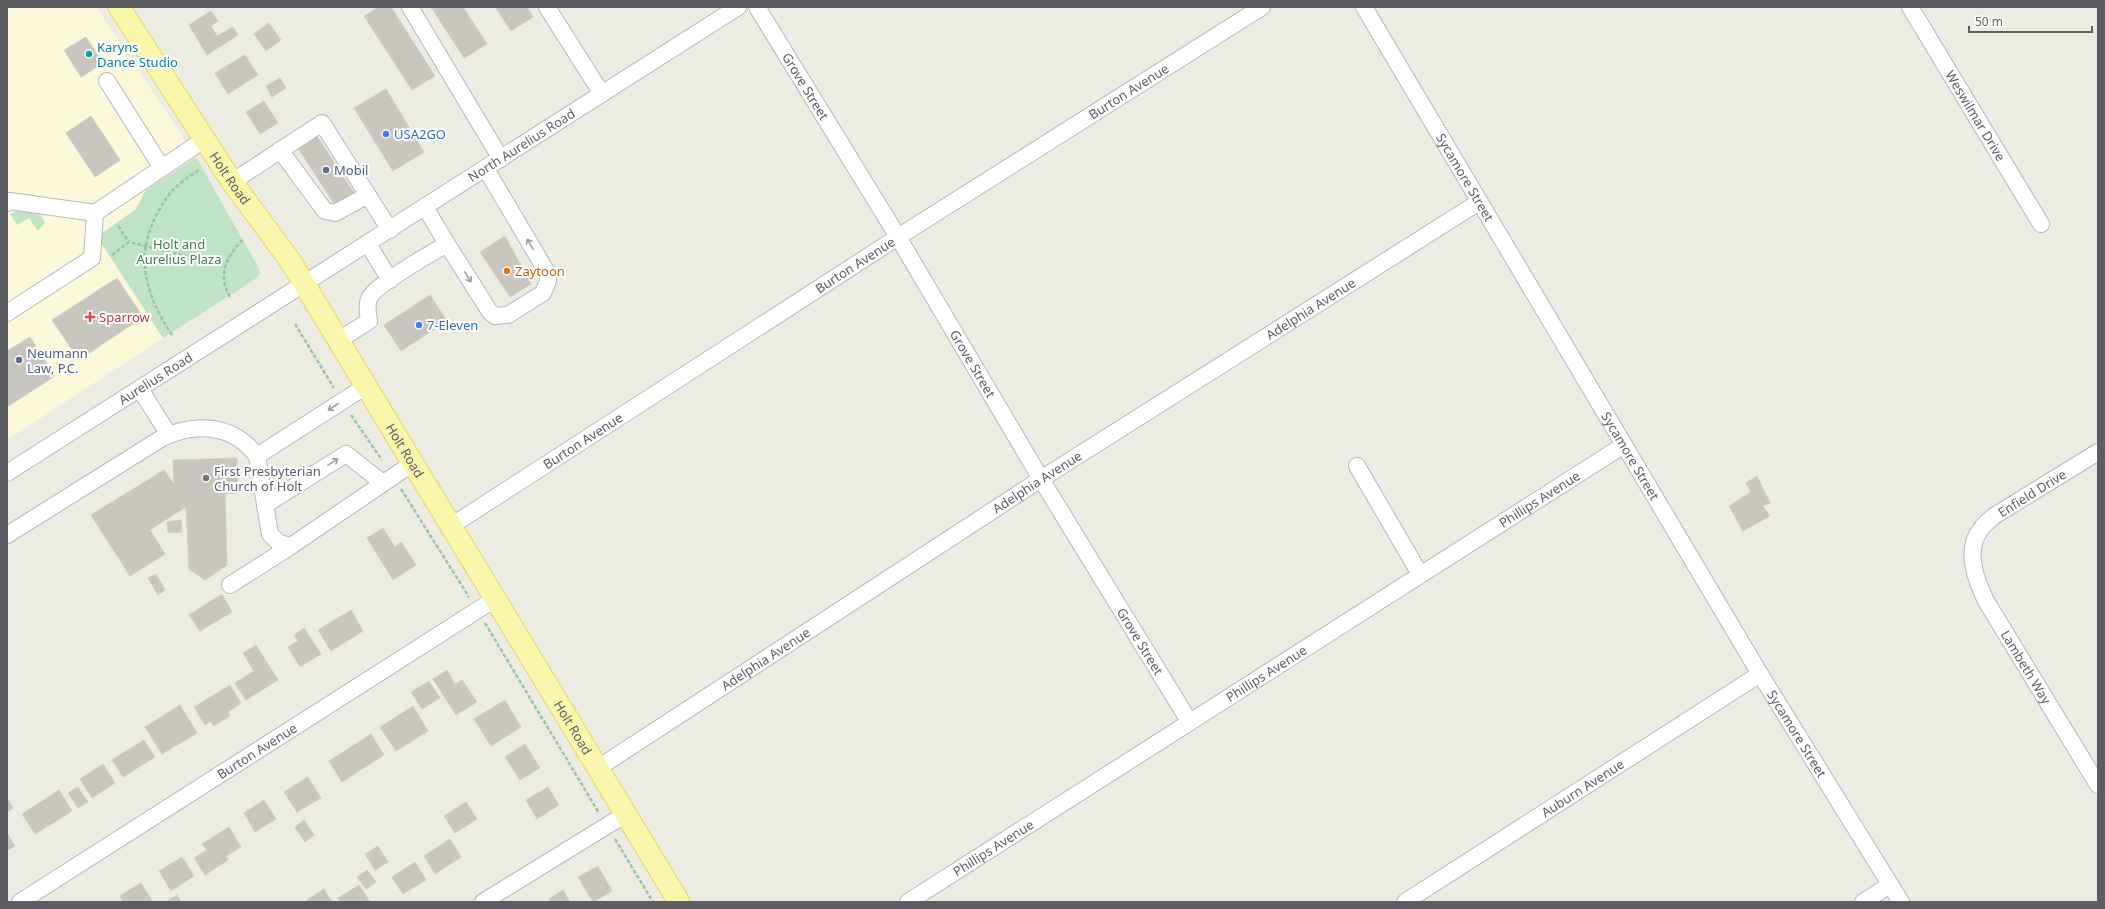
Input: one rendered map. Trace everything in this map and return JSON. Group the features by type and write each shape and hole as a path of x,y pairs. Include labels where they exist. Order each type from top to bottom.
{"main road":[{"name":"Holt Road","path":"119,7 232,182 289,259 305,284 679,902"}],"street":[{"path":"410,7 501,159"},
{"path":"547,7 602,94"},
{"name":"North Aurelius Road","path":"305,284 738,7"},
{"name":"Grove Street","path":"757,7 898,237 1041,479 1189,721"},
{"name":"Burton Avenue","path":"451,526 898,237 1262,7"},
{"name":"Sycamore Street","path":"1364,7 1760,674 1900,902"},
{"name":"Weswilmar Drive","path":"1914,8 2041,224"},
{"path":"107,81 162,168"},
{"path":"232,182 322,123 390,230"},
{"path":"8,201 95,213 205,139"},
{"path":"280,150 325,211 335,213 368,195"},
{"path":"425,208 490,312 495,316 508,315 543,293 548,281 548,274 486,168"},
{"name":"Adelphia Avenue","path":"598,768 1041,479 1479,202"},
{"path":"7,312 92,258 95,213"},
{"path":"368,244 390,280"},
{"path":"339,340 369,321 367,305 369,298 379,287 448,244"},
{"name":"Aurelius Road","path":"7,473 305,284"},
{"path":"257,456 366,386"},
{"path":"140,389 169,435"},
{"path":"7,535 169,435 185,429 198,428 225,431 243,441 257,456 270,534 279,543 291,546"},
{"name":"Phillips Avenue","path":"908,902 1189,721 1624,445"},
{"name":"Enfield Drive","path":"1974,542 1980,529 1994,516 2098,452"},
{"path":"265,505 346,454 383,483"},
{"path":"230,584 291,546 413,463"},
{"path":"1357,466 1420,574"},
{"name":"Lambeth Way","path":"1974,542 1973,564 1977,582 1986,601 2098,785"},
{"name":"Burton Avenue","path":"20,902 495,599"},
{"name":"Auburn Avenue","path":"1405,902 1760,674"},
{"path":"483,902 626,814"},
{"path":"1863,902 1890,885"}],"path":[{"path":"172,334 156,308 147,282 144,258 145,247 154,221 164,200 177,186 199,170"},
{"path":"118,226 129,242 225,266"},
{"path":"230,297 223,281 225,266 236,247 243,239"},
{"path":"112,255 129,242"}],"shaded area":[{"path":"7,7 96,7 196,157 146,190 136,209 101,234 100,241 163,338 7,440"}],"green space":[{"name":"Holt and Aurelius Plaza","path":"196,157 258,267 260,274 254,280 163,338 100,241 101,234 136,209 146,190"},
{"path":"18,210 41,215 45,223 38,231 29,218 17,225 10,214"}],"building":[{"path":"379,7 391,7 435,76 412,90 364,16"},
{"path":"431,7 463,7 487,44 464,58"},
{"path":"495,7 527,7 533,17 511,31"},
{"path":"211,11 218,21 211,26 217,36 233,27 238,35 207,55 189,25"},
{"path":"269,23 281,40 266,51 254,34"},
{"path":"86,37 103,63 81,77 64,50"},
{"path":"245,55 258,75 228,94 215,73"},
{"path":"280,78 286,88 272,97 266,86"},
{"path":"386,89 424,152 393,171 354,108"},
{"path":"264,101 278,123 260,134 246,112"},
{"path":"91,116 120,160 95,177 66,133"},
{"path":"315,133 354,193 335,205 296,145"},
{"name":"Zaytoon","path":"505,236 531,284 510,297 480,252"},
{"path":"117,278 143,317 79,360 52,320"},
{"path":"430,295 447,321 401,351 384,325"},
{"path":"30,337 55,376 7,407 7,351"},
{"path":"237,458 238,493 225,494 227,565 205,580 189,569 186,507 150,530 165,554 130,576 91,515 164,470 174,484 173,460"},
{"path":"1757,476 1770,503 1763,506 1770,516 1743,531 1729,506 1751,492 1746,483"},
{"path":"181,520 182,532 168,533 167,522"},
{"path":"383,528 395,547 401,542 416,565 393,580 367,538"},
{"path":"156,574 165,590 158,595 148,578"},
{"path":"222,594 232,612 200,631 189,615"},
{"path":"351,610 363,631 331,651 318,630"},
{"path":"304,628 321,654 300,667 288,647 298,641 294,635"},
{"path":"256,645 278,680 246,700 235,683 254,671 243,653"},
{"path":"447,670 455,684 462,680 477,702 456,715 433,679"},
{"path":"429,681 440,698 422,709 411,692"},
{"path":"230,685 241,703 228,712 230,716 213,726 211,721 205,725 194,707"},
{"path":"505,700 521,727 491,746 474,719"},
{"path":"180,705 197,733 162,754 145,727"},
{"path":"413,706 428,731 396,751 380,727"},
{"path":"371,734 384,755 342,782 329,761"},
{"path":"144,740 155,757 123,777 112,760"},
{"path":"525,744 540,768 520,780 505,757"},
{"path":"103,764 115,783 92,798 80,779"},
{"path":"308,777 321,798 297,812 284,792"},
{"path":"78,787 88,802 78,808 68,793"},
{"path":"548,787 559,805 537,819 526,800"},
{"path":"59,790 72,811 35,834 22,814"},
{"path":"7,798 13,808 7,812"},
{"path":"264,800 276,819 255,832 244,813"},
{"path":"466,802 477,819 455,833 444,816"},
{"path":"304,820 314,835 305,842 295,827"},
{"path":"229,827 241,847 226,856 228,860 205,875 194,858 207,850 202,844"},
{"path":"7,833 15,846 7,851"},
{"path":"450,839 461,857 435,874 424,856"},
{"path":"378,846 388,862 375,870 365,854"},
{"path":"182,857 194,876 171,891 159,871"},
{"path":"415,862 426,880 403,894 392,877"},
{"path":"598,866 612,891 593,902 578,877"},
{"path":"367,870 376,882 366,889 357,877"},
{"path":"141,883 153,902 123,902 120,896"},
{"path":"359,885 370,902 340,902 338,898"},
{"path":"324,889 332,902 309,902 307,900"},
{"path":"563,890 570,902 551,902 549,899"},
{"path":"177,895 181,902 167,902 167,901"}],"place":[{"name":"Karyns Dance Studio","path":"89,54"},
{"name":"USA2GO","path":"386,134"},
{"name":"Mobil","path":"326,170"},
{"name":"Zaytoon","path":"507,271"},
{"name":"Sparrow","path":"90,317"},
{"name":"7-Eleven","path":"419,325"},
{"name":"Neumann Law, P.C.","path":"19,360"},
{"name":"First Presbyterian Church of Holt","path":"206,478"}]}
